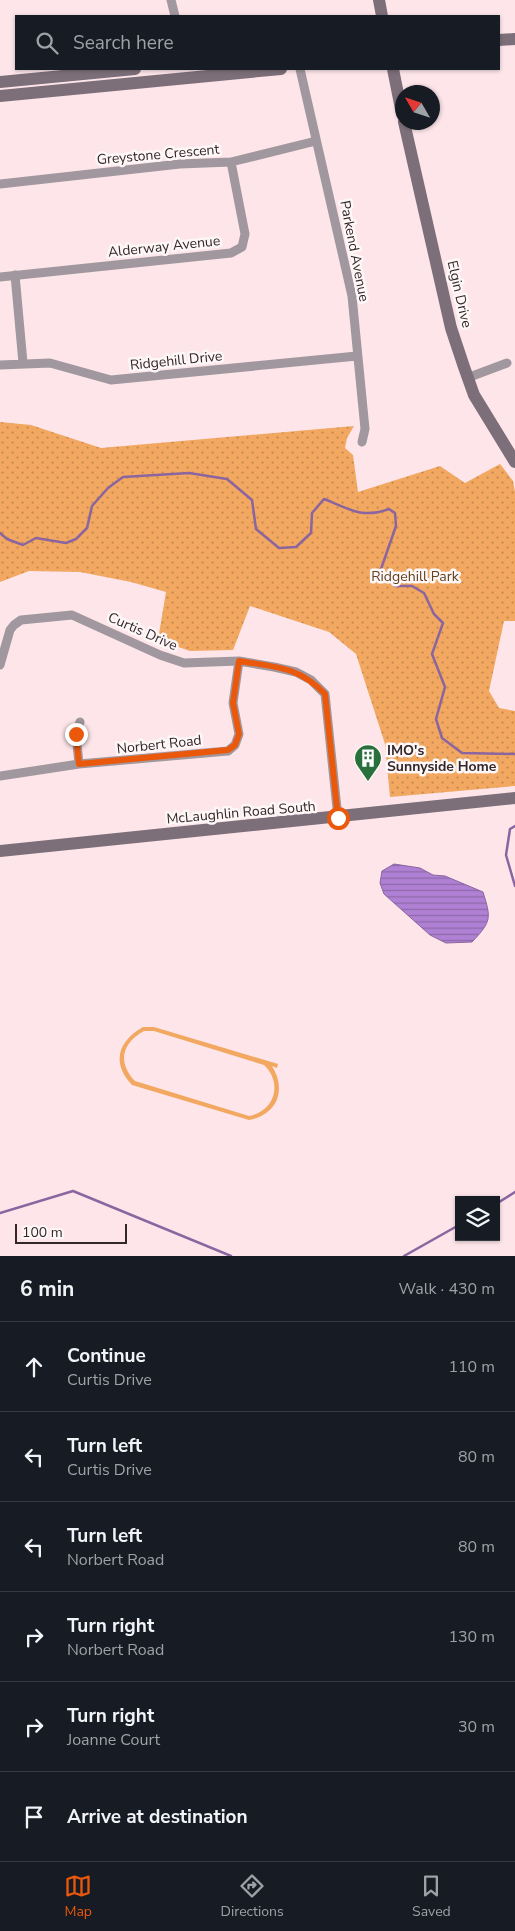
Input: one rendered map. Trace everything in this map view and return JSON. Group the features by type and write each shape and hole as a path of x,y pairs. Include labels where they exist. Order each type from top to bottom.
{"street":[{"path":"171,0 175,15"},
{"path":"379,0 382,15"},
{"path":"500,40 515,39"},
{"path":"0,82 125,70"},
{"path":"0,96 185,73 257,70"},
{"name":"Parkend Avenue","path":"300,70 352,296 356,356 365,429 362,442"},
{"path":"393,70 396,85"},
{"name":"Elgin Drive","path":"406,130 451,328 467,378 474,395 515,462"},
{"name":"Greystone Crescent","path":"0,184 180,164 232,162 316,141"},
{"name":"Alderway Avenue","path":"0,277 230,253 242,247 245,234 232,162"},
{"path":"15,275 23,362"},
{"name":"Ridgehill Drive","path":"0,365 23,362 50,362 111,380 356,356"},
{"path":"467,378 506,363"},
{"name":"Curtis Drive","path":"0,665 10,630 21,620 72,615 160,655 184,663 239,661 296,672 311,680 325,694 338,818"},
{"name":"Norbert Road","path":"0,776 79,764 228,750 235,745 239,734 233,703 239,661"},
{"path":"79,764 76,734 80,722"},
{"name":"McLaughlin Road South","path":"0,851 338,818 515,798"}],"green space":[{"name":"Ridgehill Park","path":"0,422 31,425 101,448 354,426 347,438 345,448 353,455 358,492 440,466 465,483 500,464 513,481 515,492 515,621 504,621 489,691 499,708 515,711 515,786 390,797 385,744 356,654 329,632 250,606 233,650 190,651 158,640 166,592 131,582 80,572 29,571 0,582"},
{"path":"143,1027 154,1027 278,1064 277,1068 272,1066 279,1084 277,1100 267,1113 249,1120 132,1085 121,1069 120,1053 123,1046 134,1033","holes":["144,1031 154,1031 264,1065 270,1072 273,1080 274,1088 270,1102 258,1113 249,1116 135,1081 126,1067 124,1053 131,1041 137,1036"]}],"shaded area":[{"path":"394,864 420,868 433,875 445,876 483,892 488,919 483,929 472,942 446,943 430,935 384,894 380,883 382,871"}],"waterway":[{"path":"0,533 7,539 23,545 36,538 66,543 76,539 87,528 92,506 108,488 123,477 189,473 227,479 252,500 256,529 279,548 296,547 311,533 312,513 324,499 363,513 389,509 395,513 396,526 381,569 382,576 395,586 412,586 424,593 434,614 443,623 432,654 445,687 436,719 442,738 462,753 515,754"},
{"path":"515,826 510,829 506,855 515,886"},
{"path":"0,1213 73,1191 231,1256"},
{"path":"500,1201 515,1192"},
{"path":"404,1256 455,1227"}],"place":[{"name":"IMO's Sunnyside Home","path":"368,782"}],"route":[{"path":"76,734 79,764 150,759 228,750 235,745 239,734 233,703 239,661 296,672 311,680 325,694 338,818"}]}
